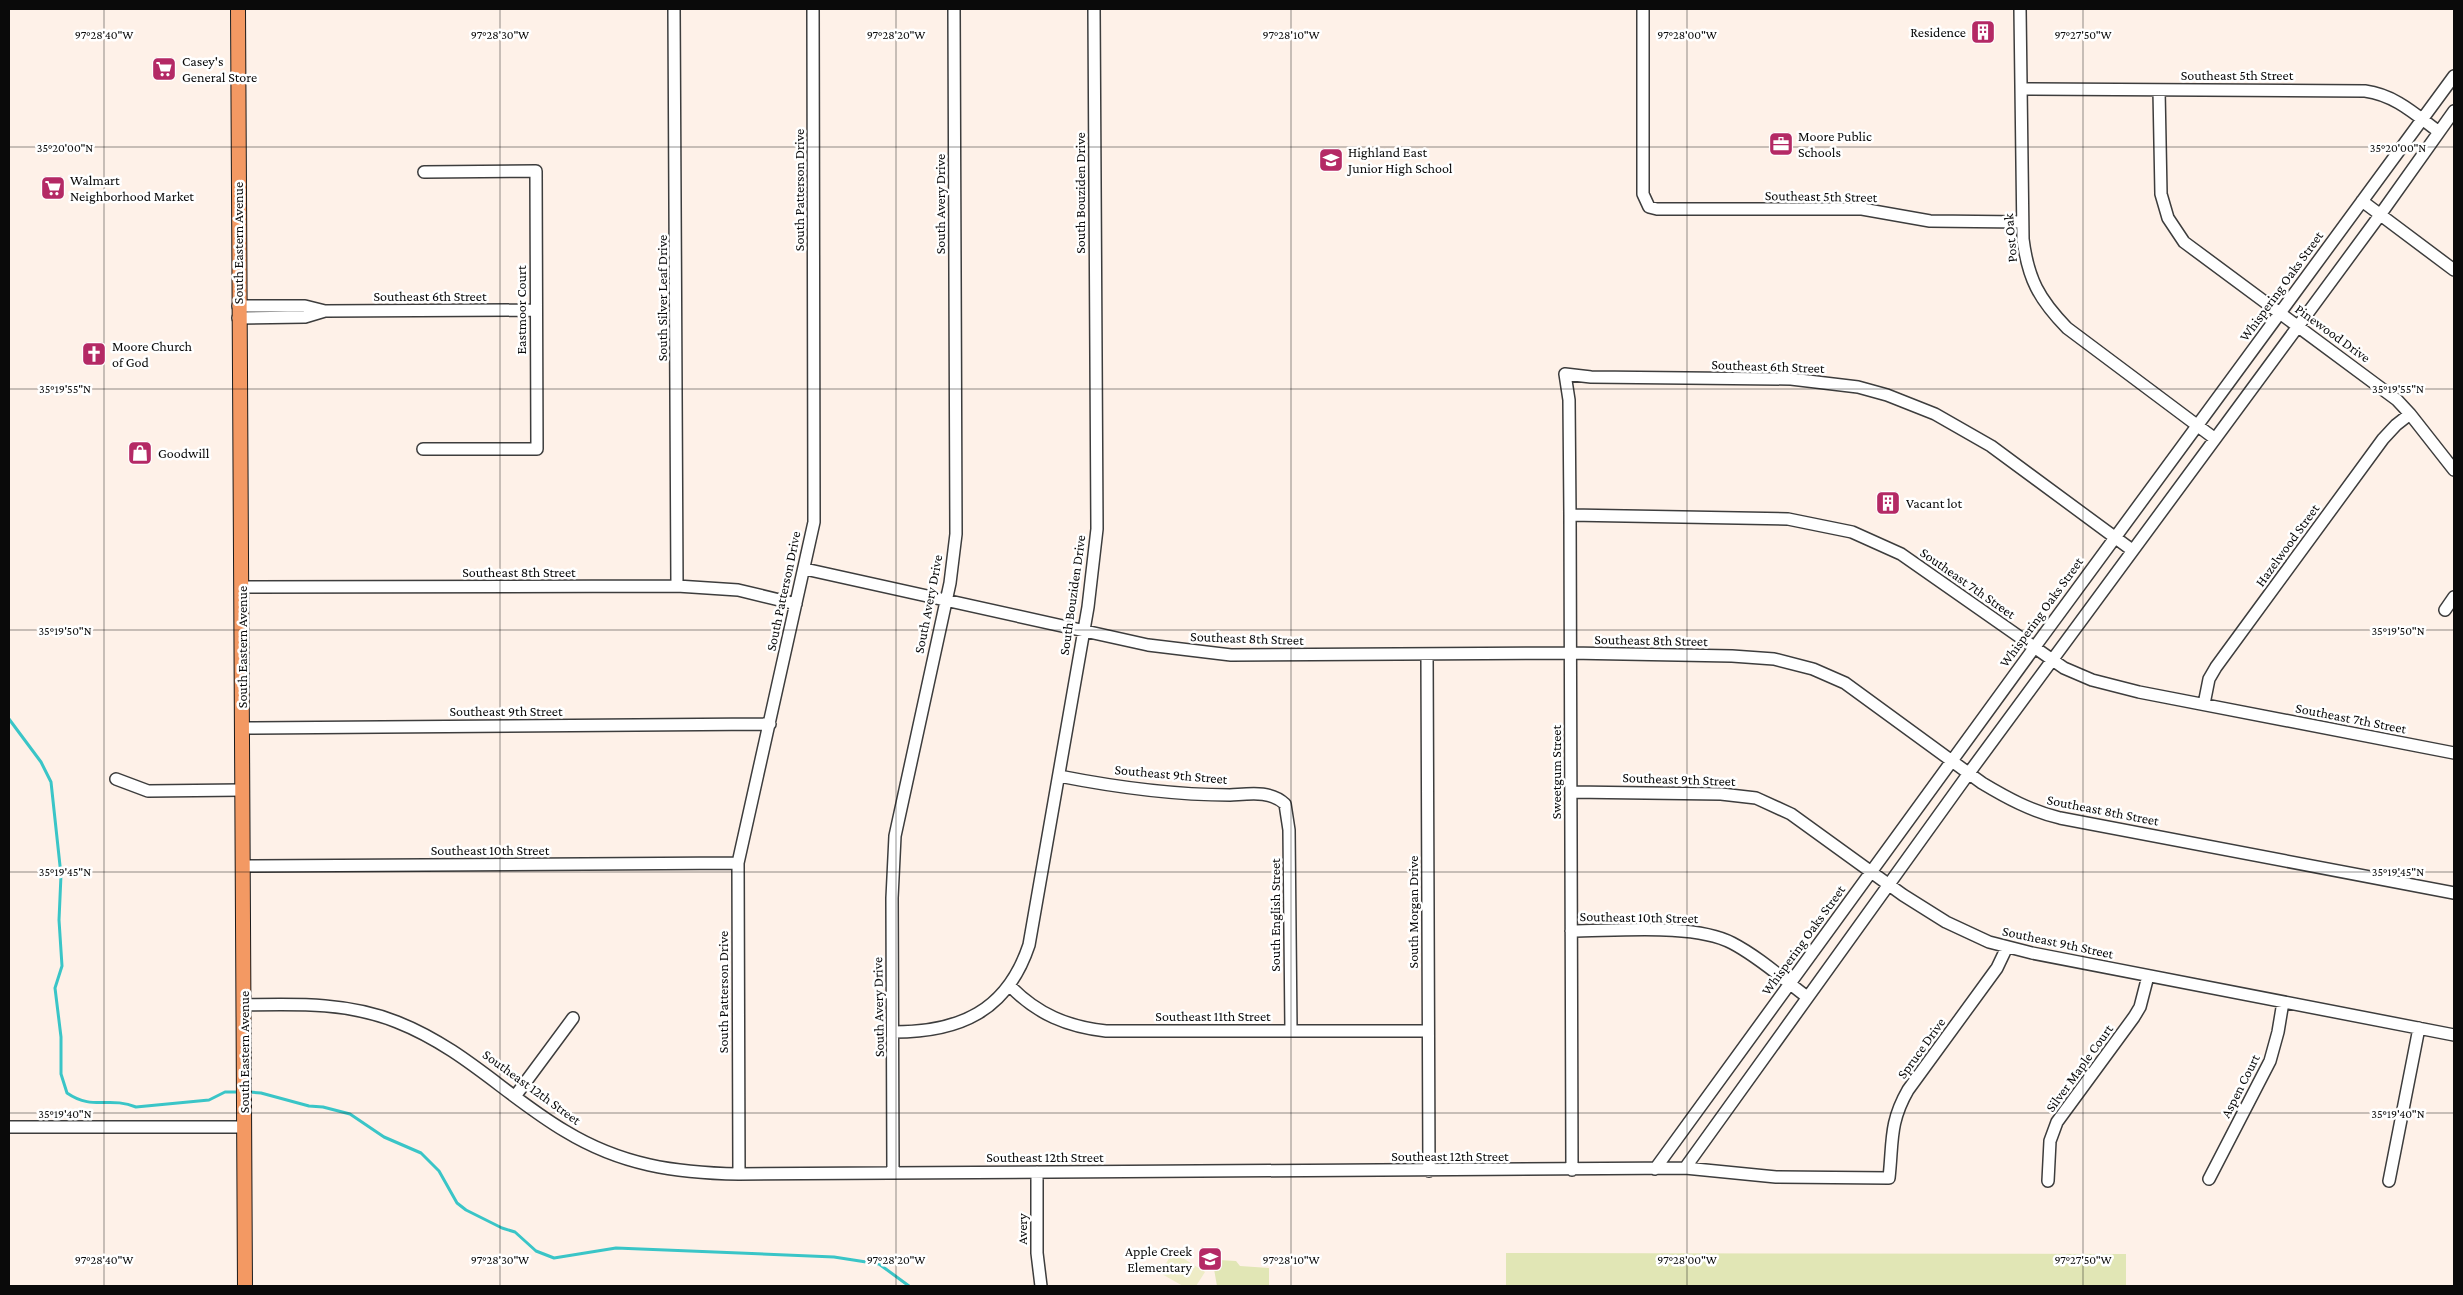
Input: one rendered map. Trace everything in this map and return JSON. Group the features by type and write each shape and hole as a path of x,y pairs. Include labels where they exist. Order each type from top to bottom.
{"main road":[{"name":"South Eastern Avenue","path":"238,9 238,312 245,1286"}],"street":[{"name":"South Silver Leaf Drive","path":"674,9 677,586"},
{"name":"South Patterson Drive","path":"739,1174 738,863 814,522 813,9"},
{"name":"South Avery Drive","path":"893,1172 894,1032 892,898 894,836 947,600 956,534 954,9"},
{"name":"South Bouziden Drive","path":"894,1032 919,1032 962,1023 986,1008 1010,986 1019,971 1029,945 1092,578 1097,529 1094,9"},
{"name":"Southeast 5th Street","path":"1643,9 1643,194 1649,207 1667,210 1862,209 1930,221 2022,222"},
{"name":"Post Oak","path":"2020,9 2022,222 2024,249 2030,274 2046,306 2082,340 2214,438"},
{"name":"Whispering Oaks Street","path":"1655,1169 1952,760 2454,76"},
{"name":"Southeast 5th Street","path":"2022,89 2365,91 2385,95 2439,132"},
{"name":"Pinewood Drive","path":"2158,90 2161,194 2168,218 2184,242 2367,377 2410,414 2454,470"},
{"path":"1685,1168 1969,773 2380,215 2454,111"},
{"name":"Eastmoor Court","path":"423,450 537,449 536,171 424,172"},
{"path":"2362,202 2454,270"},
{"name":"Southeast 6th Street","path":"238,312 305,306 324,311 535,310"},
{"name":"Southeast 6th Street","path":"1565,374 1590,377 1790,379 1858,387 1887,395 1959,426 1990,446 2132,550"},
{"name":"Sweetgum Street","path":"1565,374 1569,400 1572,1170"},
{"name":"Hazelwood Street","path":"2204,704 2209,680 2216,667 2383,439 2410,414"},
{"name":"Southeast 7th Street","path":"1570,515 1788,519 1852,532 1901,554 2034,648 2070,671 2109,685 2454,753"},
{"name":"Southeast 8th Street","path":"805,569 1175,650 1231,656 1570,653 1747,656 1798,664 1845,683 1969,773 2005,797 2036,811 2060,818 2454,893"},
{"name":"Southeast 8th Street","path":"241,587 677,586 738,590 796,604"},
{"path":"2445,610 2454,597"},
{"name":"South Morgan Drive","path":"1427,654 1429,1170"},
{"name":"Southeast 9th Street","path":"242,728 770,724"},
{"name":"Southeast 9th Street","path":"1059,776 1164,792 1263,794 1281,801"},
{"path":"116,779 148,790 242,790"},
{"name":"Southeast 9th Street","path":"1571,792 1721,794 1756,798 1791,814 1946,922 1968,933 2007,947 2454,1035"},
{"name":"South English Street","path":"1281,801 1287,810 1289,830 1291,1030"},
{"name":"Southeast 10th Street","path":"243,866 738,863"},
{"name":"Southeast 10th Street","path":"1572,931 1682,931 1706,934 1732,943 1807,996"},
{"name":"Spruce Drive","path":"1888,1178 1893,1125 1900,1104 1908,1090 1997,968 2007,947"},
{"name":"Silver Maple Court","path":"2048,1181 2050,1141 2057,1122 2134,1017 2140,1007 2148,976"},
{"name":"Southeast 11th Street","path":"1010,986 1019,996 1046,1014 1085,1028 1106,1031 1428,1031"},
{"name":"Aspen Court","path":"2209,1178 2270,1061 2278,1032 2283,1002"},
{"name":"Southeast 12th Street","path":"244,1005 329,1006 357,1010 396,1021 451,1049 564,1131 618,1156 657,1168 739,1174 1685,1168 1776,1177 1888,1178"},
{"path":"516,1095 573,1018"},
{"path":"2389,1181 2419,1028"},
{"path":"9,1127 245,1127"},
{"name":"Avery","path":"1037,1172 1037,1258 1041,1286"}],"green space":[{"path":"1506,1253 2126,1254 2126,1286 1506,1286"},
{"path":"1219,1260 1236,1261 1240,1266 1269,1268 1269,1286 1217,1286 1214,1269"}],"shaded area":[{"path":"1173,1252 1205,1272 1196,1286 1183,1286 1160,1273"}],"waterway":[{"path":"9,719 41,762 51,782 61,875 59,920 62,966 55,988 61,1037 61,1074 67,1093 85,1101 126,1104 136,1107 209,1100 225,1092 240,1092"},
{"path":"249,1092 261,1093 309,1106 323,1107 350,1114 384,1137 421,1153 439,1171 457,1203 466,1210 502,1228 515,1232 536,1251 554,1258 616,1248 834,1257 879,1264 909,1286"}],"place":[{"name":"Residence","path":"1983,32"},
{"name":"Casey's General Store","path":"164,69"},
{"name":"Moore Public Schools","path":"1781,144"},
{"name":"Highland East Junior High School","path":"1331,160"},
{"name":"Walmart Neighborhood Market","path":"53,188"},
{"name":"Moore Church of God","path":"94,354"},
{"name":"Goodwill","path":"140,453"},
{"name":"Vacant lot","path":"1888,503"},
{"name":"Apple Creek Elementary","path":"1210,1259"}]}
